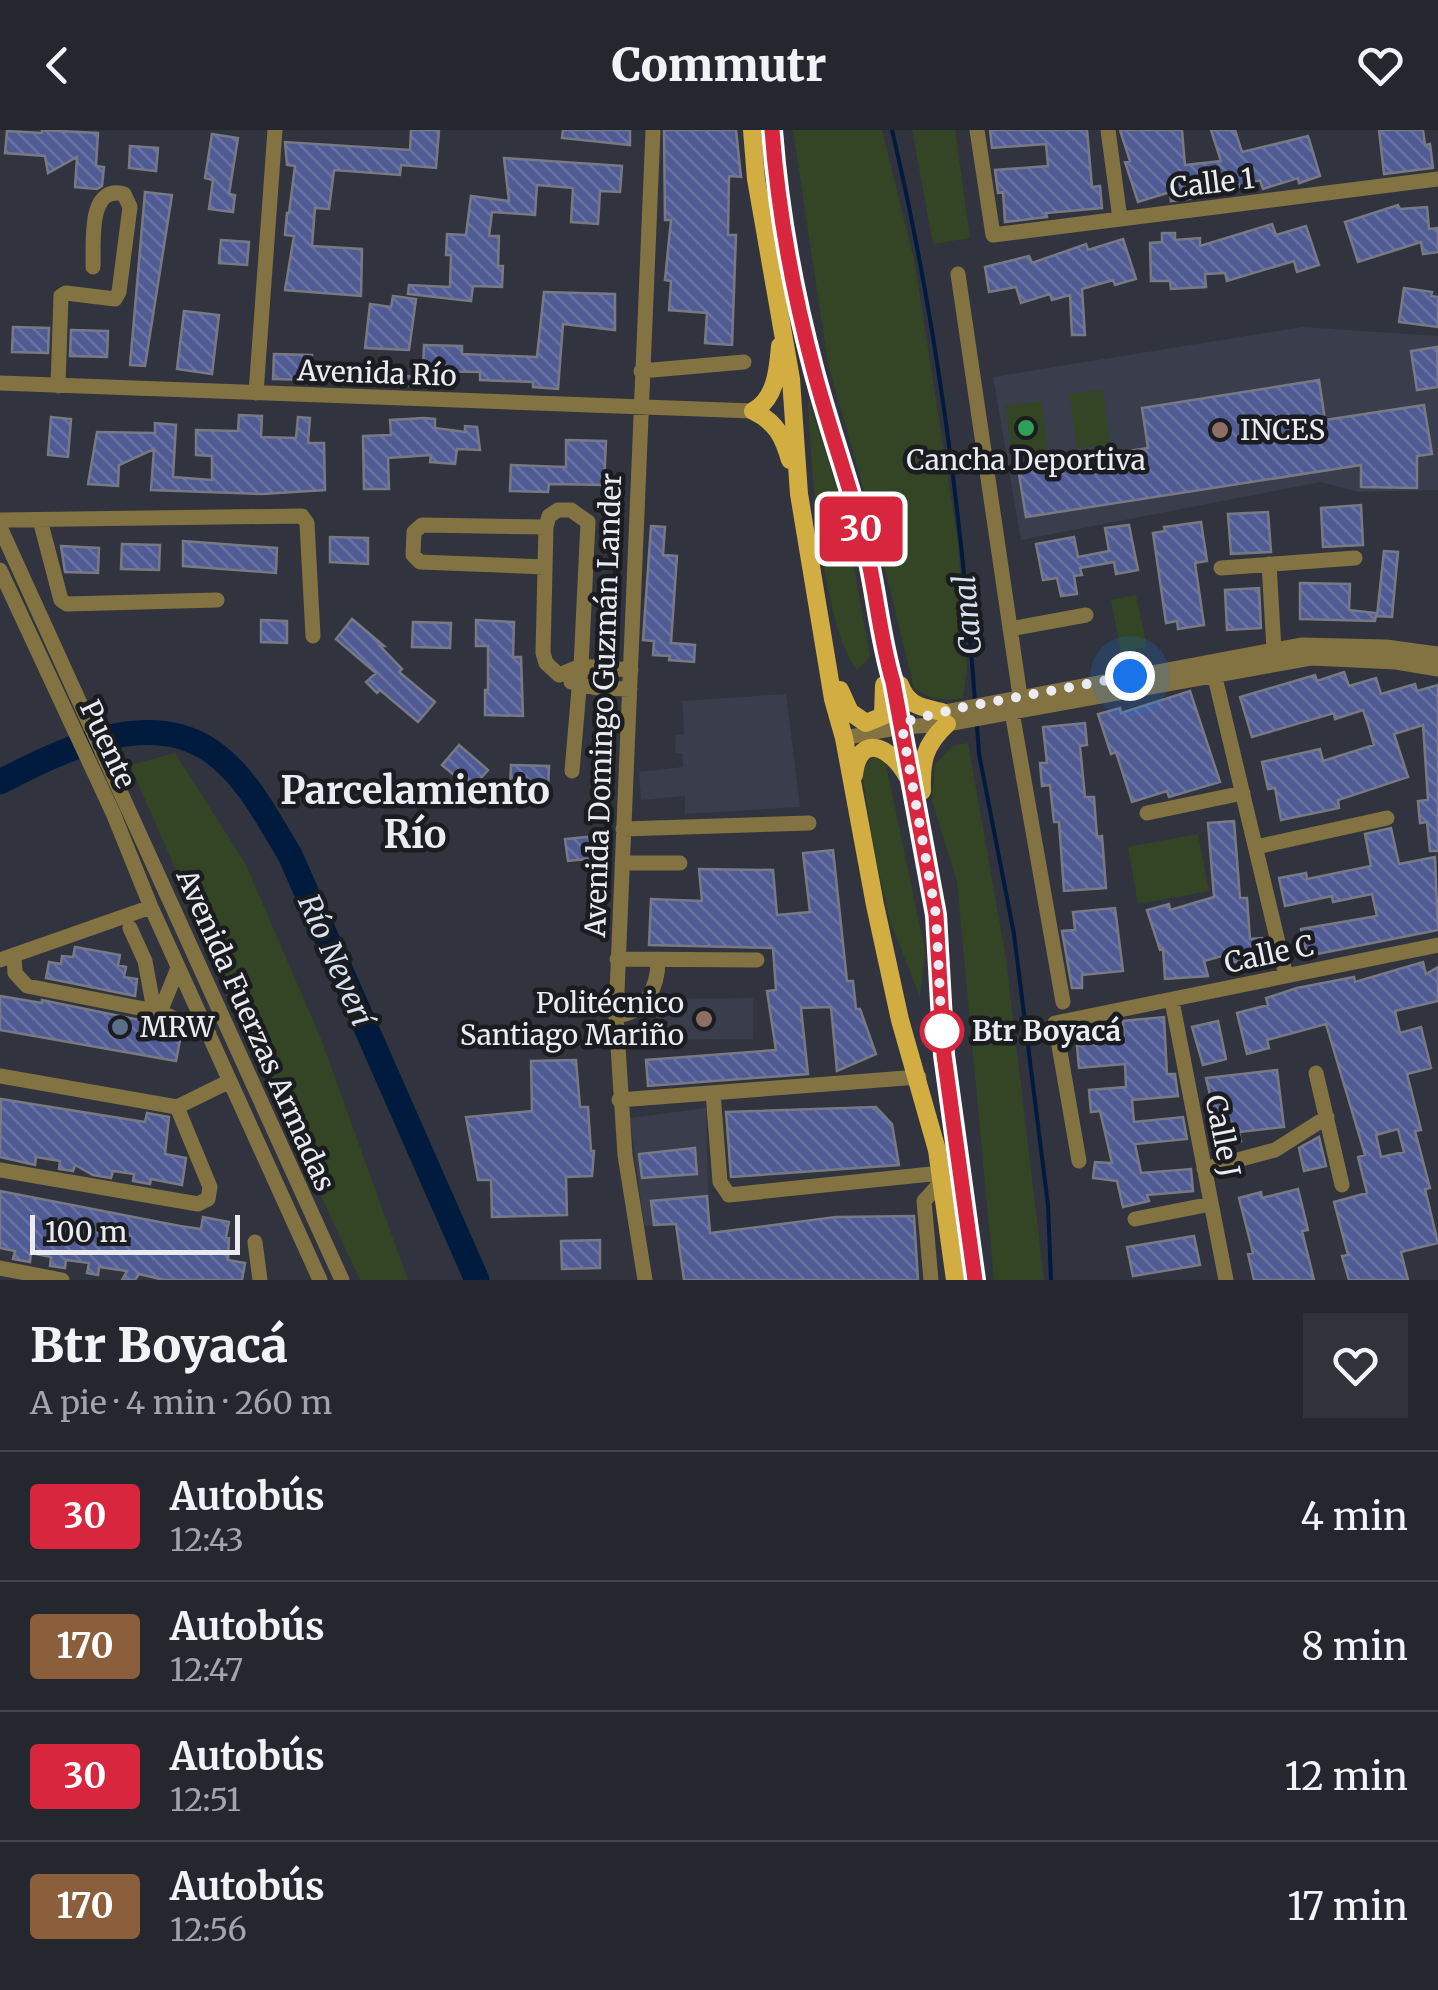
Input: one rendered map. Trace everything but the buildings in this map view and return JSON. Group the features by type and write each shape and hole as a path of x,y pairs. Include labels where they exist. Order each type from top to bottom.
{"main road":[{"path":"752,130 756,179 794,406 797,473 833,699 900,1020 942,1177 955,1280"},
{"path":"772,130 776,181 795,292 814,373 865,544 936,915 944,1055 975,1280"},
{"path":"753,410 764,405 770,395 782,326"},
{"path":"753,410 780,430 797,473"},
{"path":"826,649 850,712 866,723 883,716 882,644"},
{"path":"882,644 890,653 908,701 916,707 953,716 923,755 922,807 918,816"},
{"path":"852,786 855,762 872,748 895,756 912,785"}],"street":[{"path":"256,393 275,130"},
{"name":"Avenida Domingo Guzmán Lander","path":"645,1280 619,1100 616,1016 653,130"},
{"name":"Calle 1","path":"978,130 992,235 1438,179"},
{"path":"1108,130 1120,219"},
{"path":"58,386 62,296 66,293 107,300 115,299 119,292 130,207 124,194 117,191 105,196 97,207 92,268"},
{"path":"958,274 1010,629 1011,705 1063,1002"},
{"path":"642,371 744,362"},
{"name":"Avenida Río","path":"0,386 753,410"},
{"path":"572,771 581,685 588,522 571,510 558,510 550,516 546,527 546,663 559,675 581,685 630,689"},
{"path":"0,524 302,516 308,523 313,636"},
{"path":"40,520 61,600 67,604 217,600"},
{"name":"Puente","path":"0,524 126,801"},
{"path":"545,566 420,562 413,555 412,541 414,532 422,525 546,527"},
{"path":"1221,568 1354,558"},
{"path":"1269,564 1274,650"},
{"name":"Puente","path":"0,570 112,812"},
{"path":"1010,629 1086,615"},
{"path":"1213,668 1301,645 1386,647 1438,654"},
{"path":"844,738 902,727 911,720 953,716 1213,668 1311,658 1396,662 1438,669"},
{"path":"559,675 580,666 631,670"},
{"path":"1213,668 1286,976"},
{"path":"1147,814 1243,793"},
{"name":"Avenida Fuerzas Armadas","path":"126,801 342,1280"},
{"name":"Avenida Fuerzas Armadas","path":"112,812 150,907 320,1280"},
{"path":"1256,847 1387,818"},
{"path":"624,828 809,823"},
{"path":"622,862 680,863"},
{"path":"150,907 7,957 28,986 157,1011 209,1034"},
{"path":"130,928 150,978 157,1011"},
{"name":"Calle C","path":"1080,1161 1055,1023 1438,945"},
{"path":"618,960 756,960"},
{"path":"616,1016 630,1014 643,1004 656,986 658,960"},
{"path":"157,1011 178,968"},
{"name":"Calle J","path":"1172,1000 1226,1280"},
{"path":"1316,1073 1342,1185"},
{"path":"0,1076 177,1107 230,1081"},
{"path":"619,1100 918,1077"},
{"path":"713,1093 720,1182 729,1195 942,1177"},
{"path":"0,1170 198,1204 208,1199 210,1187 177,1107"},
{"path":"1204,1168 1275,1150 1327,1116"},
{"path":"932,1280 924,1201 942,1177"},
{"path":"1134,1219 1211,1204"},
{"path":"255,1242 260,1280"},
{"path":"0,1268 62,1280"}],"shaded area":[{"name":"INCES","path":"1302,327 1438,336 1438,490 1358,492 1321,482 1021,540 993,377"},
{"path":"786,694 800,807 685,814 685,796 641,800 639,772 683,767 682,753 675,753 676,735 684,734 682,701"},
{"name":"Politécnico Santiago Mariño","path":"753,998 753,1039 656,1040 656,999"},
{"path":"706,1108 709,1221 644,1226 630,1118"}],"green space":[{"path":"793,130 882,130 915,264 958,543 967,670 963,698 937,699 914,688 877,536 828,364"},
{"path":"912,130 955,130 970,238 933,244"},
{"path":"1103,390 1110,444 1077,448 1069,394"},
{"path":"808,398 843,507 870,657 857,670 845,649 827,581 815,499"},
{"name":"Cancha Deportiva","path":"1041,401 1048,450 1012,455 1005,406"},
{"path":"1136,595 1147,647 1121,652 1111,600"},
{"path":"968,743 1006,959 1044,1280 994,1280 957,882 932,801 935,764 953,746"},
{"path":"175,753 245,863 321,1039 408,1280 360,1280 280,1108 130,765"},
{"path":"871,756 885,760 925,951 920,997 890,921 875,855 862,774"},
{"path":"1198,834 1209,891 1138,904 1128,847"}],"waterway":[{"name":"Canal","path":"892,130 922,271 945,414 975,701"},
{"name":"Canal","path":"977,726 1014,934 1048,1205 1051,1280"},
{"name":"Río Neverí","path":"0,782 76,747 132,733 186,738 224,761 256,799 290,855 477,1280"}],"bus line":[{"name":"30","path":"772,130 776,181 795,292 814,373 865,544 936,915 944,1055 975,1280"}],"place":[{"name":"Cancha Deportiva","path":"1026,428"},
{"name":"INCES","path":"1220,430"},
{"name":"Politécnico Santiago Mariño","path":"704,1019"},
{"name":"MRW","path":"120,1027"},
{"name":"Btr Boyacá","path":"942,1031"}],"district":[{"name":"Parcelamiento Río","path":"415,812"}],"route":[{"path":"942,1031 936,915 902,727 911,720 959,708 1130,676"}]}
